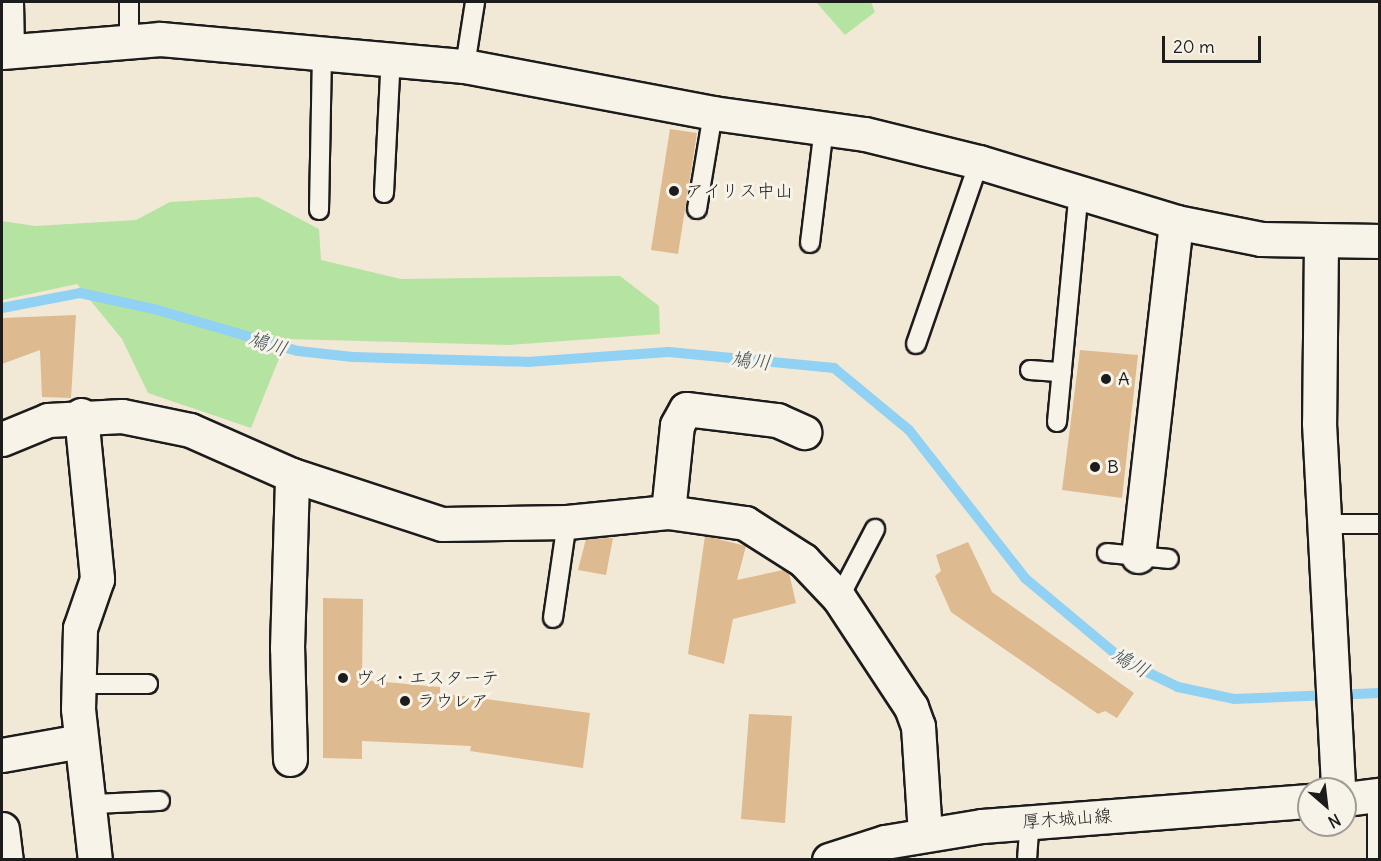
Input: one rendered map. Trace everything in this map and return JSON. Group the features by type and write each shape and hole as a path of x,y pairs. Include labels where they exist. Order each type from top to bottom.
{"street":[{"path":"6,2 4,51 129,39 322,49 465,66 713,113 825,128 979,162 1176,222 1261,239 1321,242 1380,241"},
{"path":"1138,556 1176,222"},
{"path":"1321,242 1319,423 1338,777"},
{"path":"668,512 677,425 686,409 777,420 804,432"},
{"path":"2,439 48,420 81,415 122,416 190,430 292,475 442,524 567,522 668,512 730,517 760,530 802,560 839,598 915,713 925,834"},
{"path":"81,415 97,579 80,628 81,741 93,804 95,860"},
{"path":"290,759 287,648 292,475"},
{"path":"2,755 81,741"},
{"path":"1357,798 1378,796"},
{"name":"厚木城山線","path":"829,860 925,834 1030,821 1297,802"},
{"path":"2,830 6,860"}],"lane":[{"path":"129,2 129,39"},
{"path":"465,66 475,2"},
{"path":"319,210 322,49"},
{"path":"384,193 391,57"},
{"path":"697,209 713,113"},
{"path":"810,243 825,128"},
{"path":"916,344 979,162"},
{"path":"1057,422 1079,191"},
{"path":"1030,369 1062,372"},
{"path":"553,618 567,522"},
{"path":"1325,524 1380,524"},
{"path":"839,598 874,529"},
{"path":"80,684 148,684"},
{"path":"1377,860 1378,796"},
{"path":"93,804 160,801"},
{"path":"1027,860 1030,821"}],"green space":[{"path":"816,2 871,2 875,12 845,35"},
{"path":"258,197 319,229 321,260 401,279 620,276 659,306 660,334 509,345 287,339 251,428 148,393 122,339 77,284 2,300 2,221 35,226 136,220 170,202"}],"building":[{"name":"アイリス中山","path":"670,129 697,133 678,254 651,250"},
{"path":"76,315 71,398 42,397 40,350 2,364 2,318"},
{"path":"1080,350 1138,355 1122,498 1062,490"},
{"path":"705,536 746,546 737,580 783,570 789,573 796,603 733,619 724,664 688,654"},
{"path":"613,538 606,575 578,570 586,539"},
{"path":"968,542 992,592 1134,693 1117,718 1105,711 1098,714 951,612 935,576 941,571 936,555"},
{"path":"323,598 363,599 362,680 440,687 440,693 590,713 583,768 470,751 471,746 362,741 362,759 323,758"},
{"path":"749,714 792,716 785,823 741,819"}],"waterway":[{"name":"鳩川","path":"2,308 80,293 154,309 298,351 353,357 527,362 669,352 834,368 909,430 1026,579 1124,661 1178,687 1234,699 1380,693"}],"place":[{"name":"アイリス中山","path":"674,191"},
{"name":"A","path":"1106,379"},
{"name":"B","path":"1095,467"},
{"name":"ヴィ・エスターテ","path":"343,678"},
{"name":"ラウレア","path":"405,701"}]}
